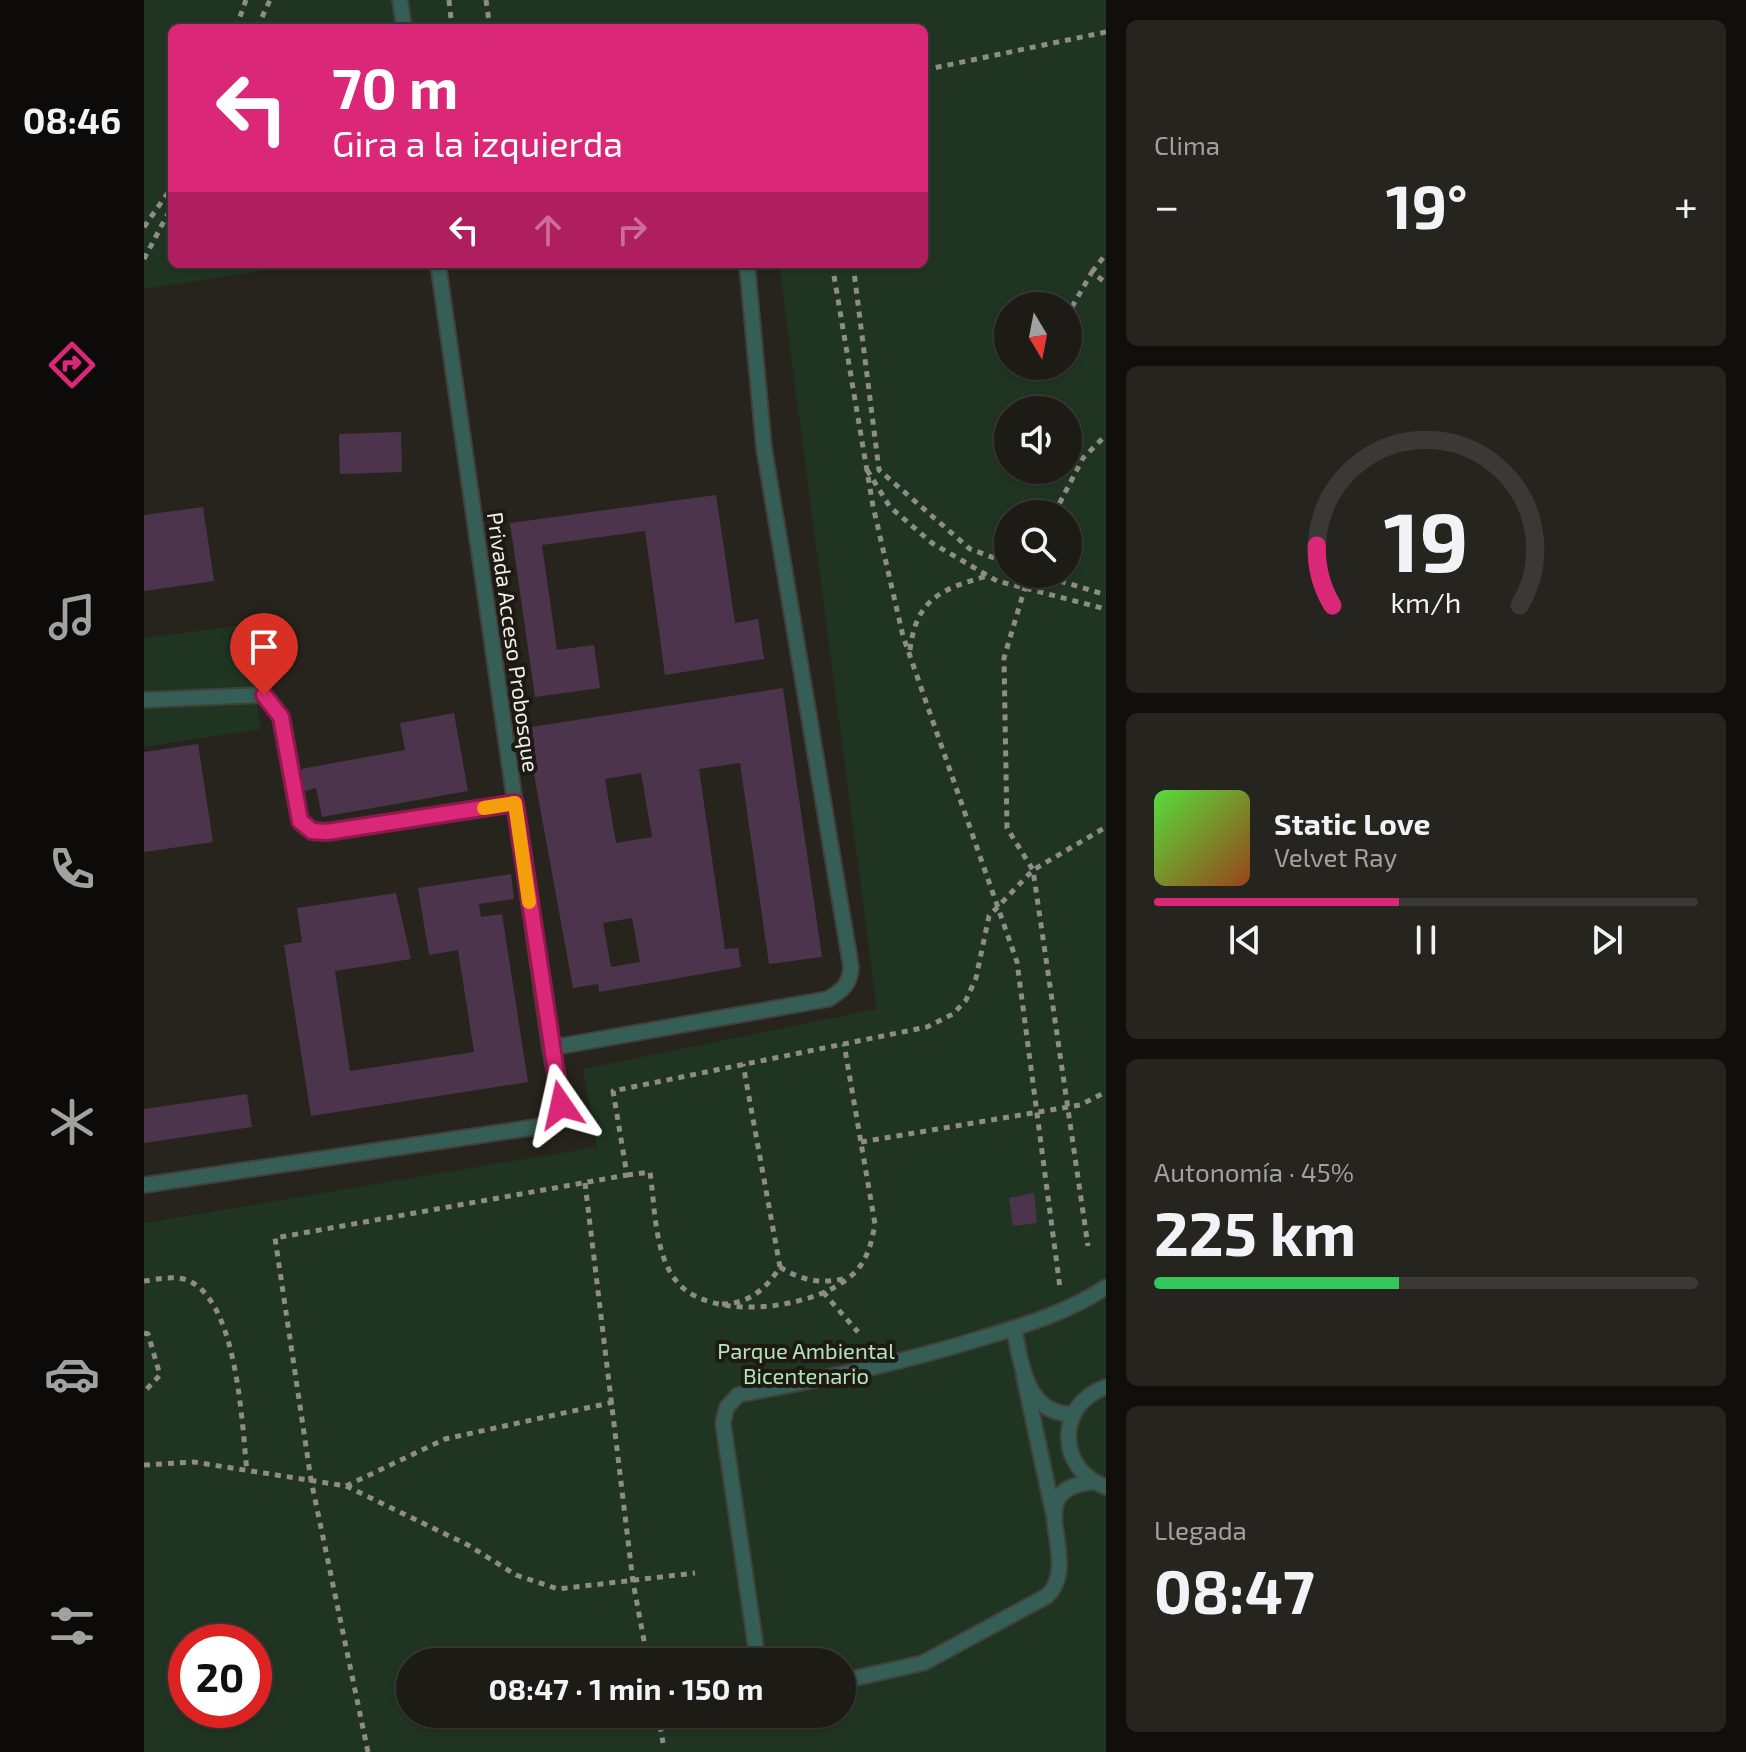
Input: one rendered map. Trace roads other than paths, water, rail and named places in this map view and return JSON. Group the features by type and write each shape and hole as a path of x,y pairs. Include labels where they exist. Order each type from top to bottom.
{"lane":[{"path":"400,0 403,24"},
{"name":"Privada Acceso Probosque","path":"144,1185 536,1127 555,1120 561,1105 550,1048 439,268"},
{"path":"550,1048 828,999 843,990 850,979 851,967 764,448 747,268"},
{"path":"144,700 264,695 281,717 300,821 312,831 327,832 515,803"},
{"path":"756,1648 723,1423 727,1407 738,1395 884,1367 1014,1328 1063,1309 1106,1287"},
{"path":"856,1678 923,1663 1047,1596 1056,1587 1062,1571 1053,1513 1014,1328"},
{"path":"1024,1377 1040,1402 1052,1410 1073,1414"},
{"path":"1099,1484 1079,1470 1070,1454 1067,1437 1073,1414 1093,1391 1106,1387"},
{"path":"1053,1513 1056,1501 1067,1489 1075,1484 1099,1484"}],"park label":[{"name":"Parque Ambiental Bicentenario","path":"806,1362"}]}
